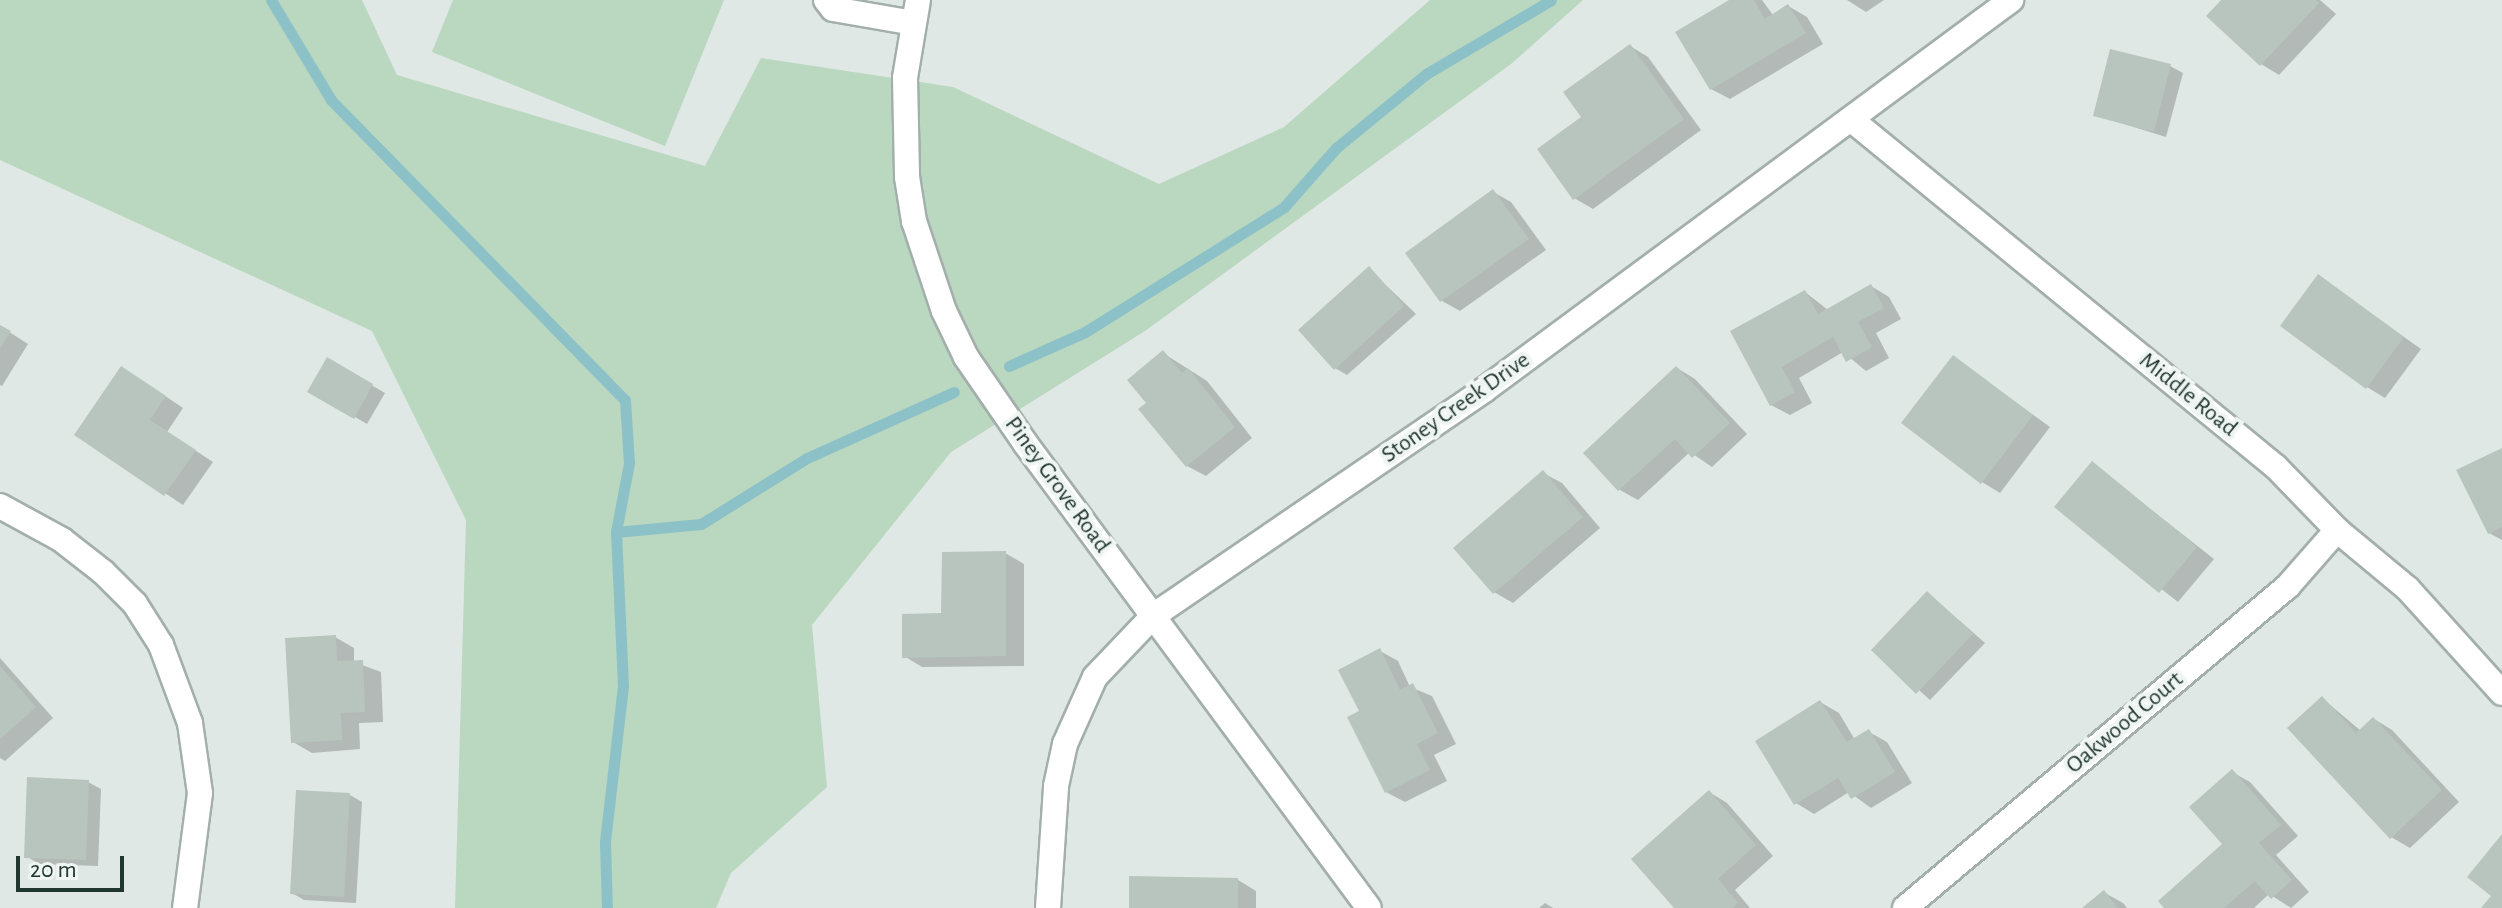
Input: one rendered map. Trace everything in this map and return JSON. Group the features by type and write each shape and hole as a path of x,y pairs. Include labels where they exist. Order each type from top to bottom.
{"street":[{"path":"826,0 833,9 916,11"},
{"name":"Stoney Creek Drive","path":"1048,908 1056,786 1065,744 1095,677 1153,616 1484,390 1853,121 2011,0"},
{"name":"Piney Grove Road","path":"916,11 905,78 907,177 928,270 966,357 1025,443 1369,908"},
{"name":"Middle Road","path":"1853,121 2276,467 2337,530 2408,589 2502,693"},
{"path":"0,506 62,540 103,572 135,604 161,645 190,723 200,793 185,908"},
{"name":"Oakwood Court","path":"1905,908 2288,586 2337,530"}],"green space":[{"path":"0,0 362,0 397,75 705,166 761,58 953,87 1159,184 1284,127 1430,0 1583,0 1511,64 1145,331 951,452 812,625 827,787 731,873 716,908 455,908 466,520 372,331 0,160"},
{"path":"453,0 724,0 665,146 432,52"}],"building":[{"path":"1729,0 1754,0 1765,19 1788,4 1806,33 1710,90 1675,32"},
{"path":"2221,0 2316,0 2319,3 2260,66 2206,16"},
{"path":"1630,44 1684,119 1573,200 1537,149 1581,117 1563,92"},
{"path":"2110,49 2171,64 2154,132 2093,116"},
{"path":"1493,189 1529,239 1440,302 1405,253"},
{"path":"1369,266 1404,306 1334,370 1298,330"},
{"path":"2318,274 2404,337 2366,389 2280,326"},
{"path":"1871,284 1884,308 1858,322 1872,347 1846,362 1833,337 1782,367 1795,392 1770,406 1730,331 1805,290 1818,314"},
{"path":"0,325 11,331 0,349"},
{"path":"1163,350 1182,373 1188,368 1235,427 1186,467 1138,409 1146,403 1127,380"},
{"path":"1953,355 2033,415 1981,484 1901,423"},
{"path":"327,357 373,384 354,419 307,392"},
{"path":"121,366 166,396 150,420 196,450 164,496 74,435"},
{"path":"1676,366 1730,423 1692,458 1675,439 1618,491 1583,453"},
{"path":"2502,448 2502,527 2488,534 2456,470"},
{"path":"2092,461 2197,547 2159,593 2054,507"},
{"path":"1543,470 1583,517 1493,594 1453,548"},
{"path":"1006,551 1006,656 902,658 902,614 941,613 942,552"},
{"path":"1927,591 1973,634 1916,694 1871,650"},
{"path":"336,635 337,661 363,660 365,712 341,713 342,740 291,743 285,638"},
{"path":"1380,648 1400,690 1413,683 1438,733 1417,744 1430,770 1385,793 1347,717 1359,711 1338,670"},
{"path":"0,666 36,707 0,739"},
{"path":"2322,696 2356,733 2373,717 2442,790 2390,839 2287,728"},
{"path":"1820,700 1847,742 1869,729 1895,772 1851,799 1838,778 1794,805 1755,741"},
{"path":"2232,769 2281,825 2259,843 2292,880 2271,899 2255,881 2224,908 2164,908 2158,901 2222,844 2189,807"},
{"path":"27,777 89,780 86,860 24,858"},
{"path":"296,790 350,793 344,897 290,894"},
{"path":"1709,790 1756,845 1718,879 1738,903 1733,908 1674,908 1631,859"},
{"path":"2502,834 2502,908 2481,908 2491,896 2467,877"},
{"path":"1129,876 1238,878 1238,908 1129,908"},
{"path":"2104,890 2118,908 2082,908"}],"waterway":[{"path":"271,0 331,100 625,400 629,463 616,532 623,686 605,842 607,908"},
{"path":"1009,366 1085,332 1284,207 1336,148 1426,74 1551,0"},
{"path":"616,532 701,524 807,458 954,392"}]}
